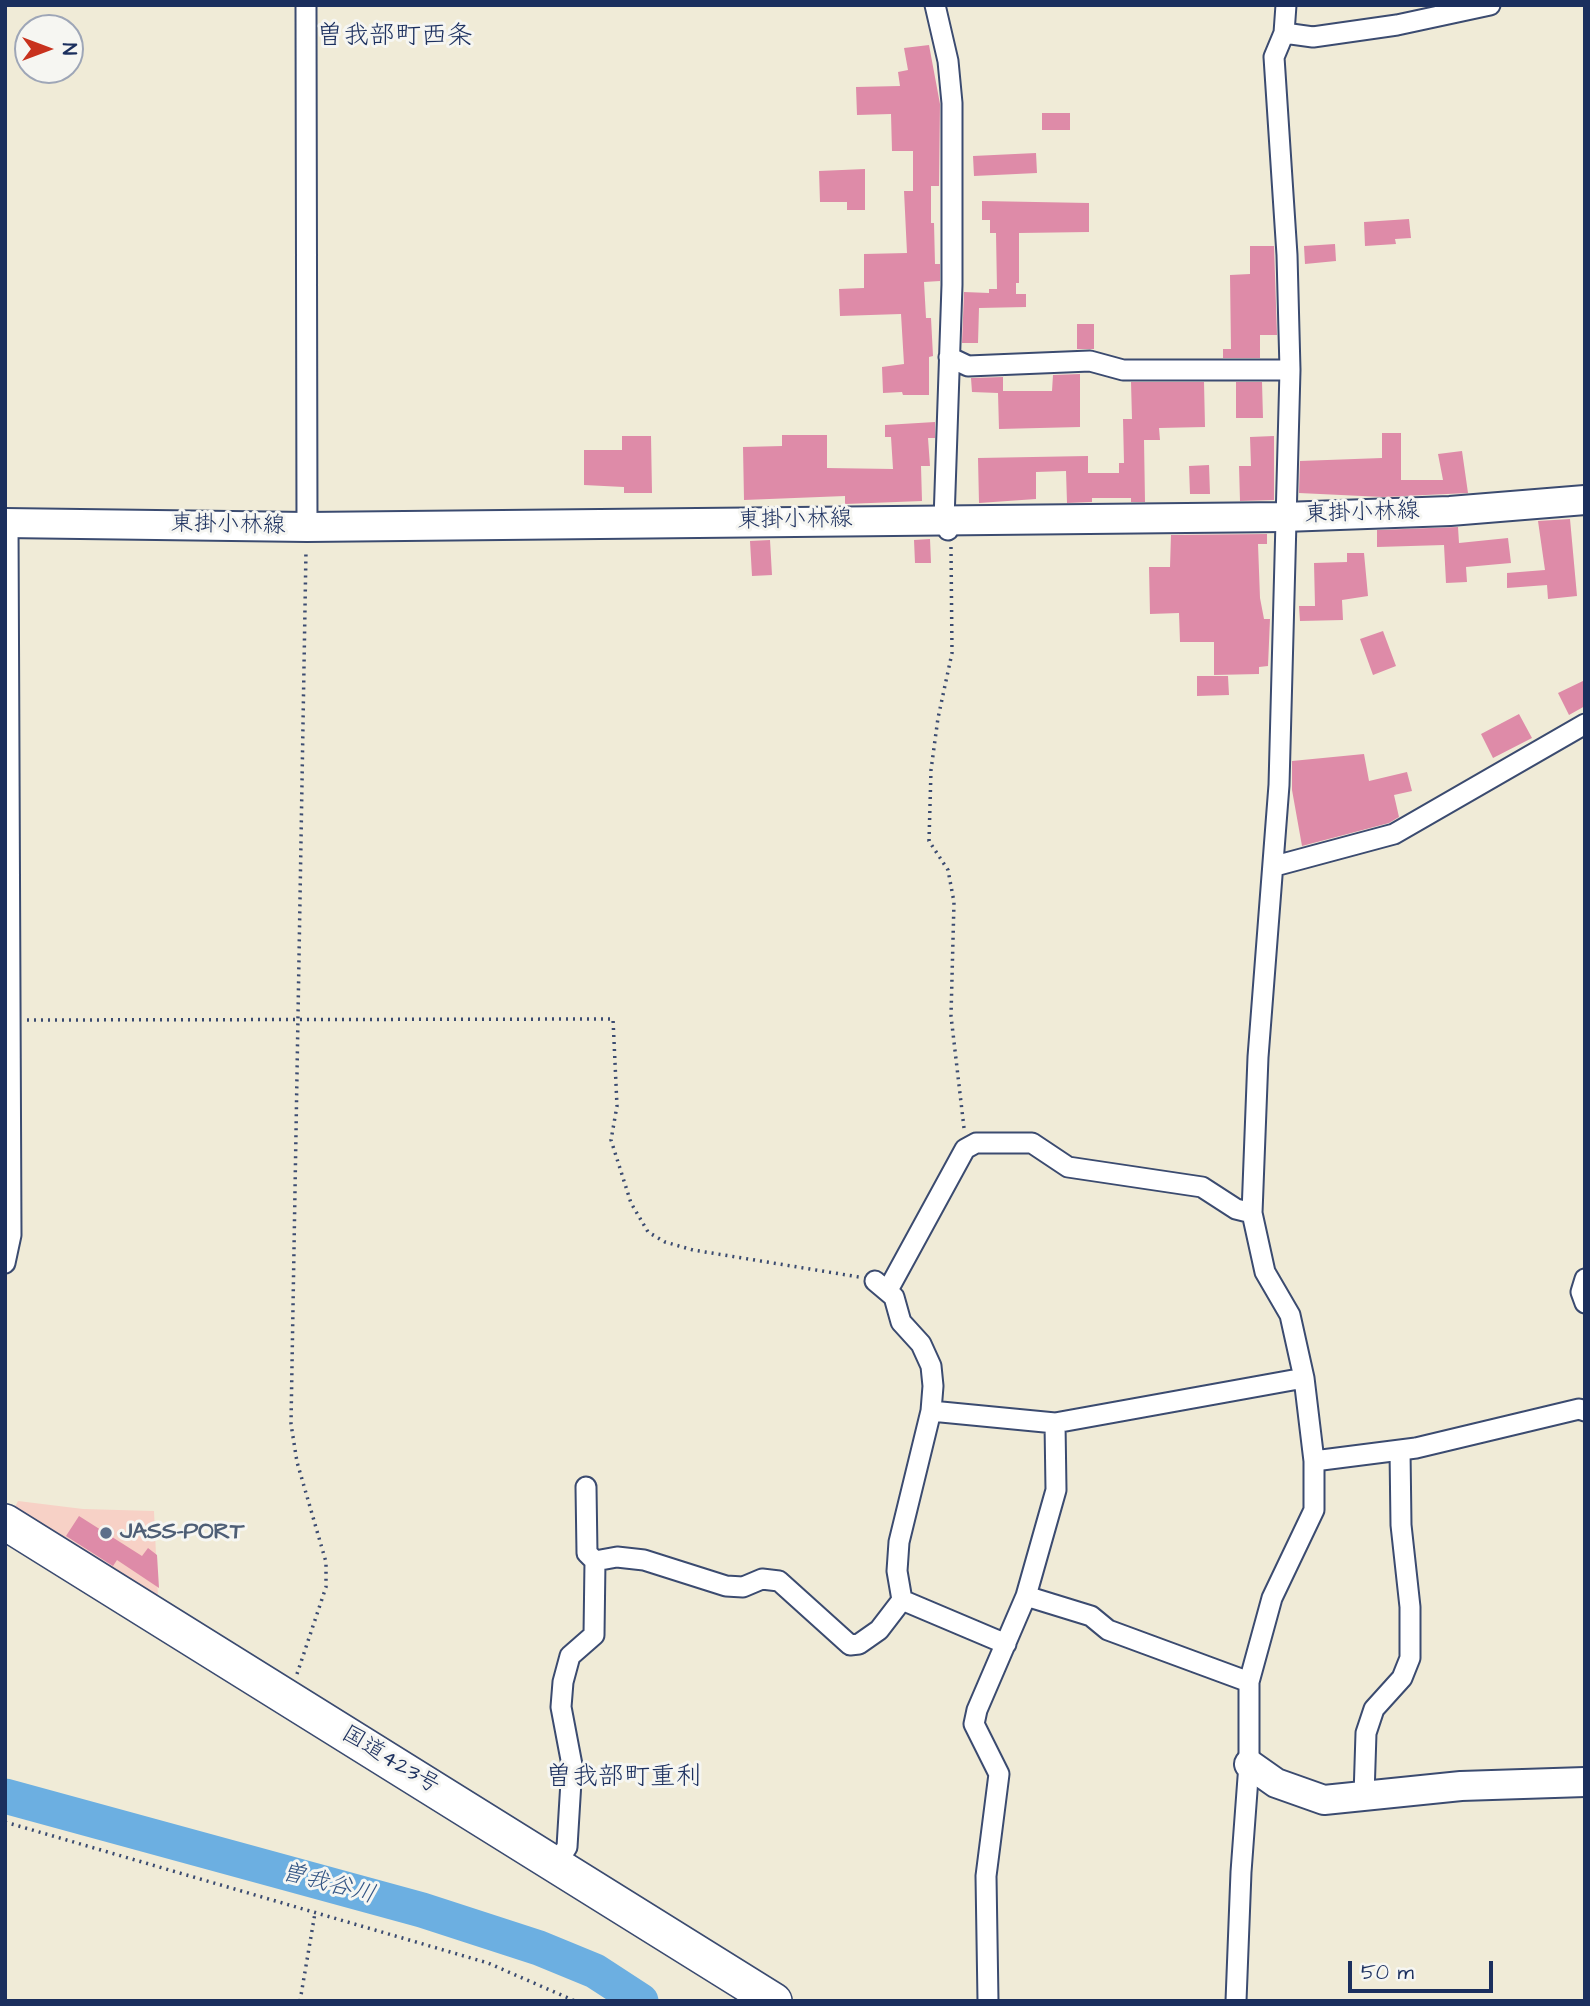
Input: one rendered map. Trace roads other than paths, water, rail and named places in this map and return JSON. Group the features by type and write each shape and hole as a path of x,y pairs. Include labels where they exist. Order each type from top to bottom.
{"highway":[{"name":"国道423号","path":"5,1522 775,2001"}],"main road":[{"name":"東掛小林線","path":"6,523 307,527 947,527 1450,511 1585,500"},
{"path":"1249,1764 1276,1783 1324,1800 1461,1786 1585,1782"}],"street":[{"path":"306,5 307,527"},
{"path":"935,5 948,61 952,103 947,527"},
{"path":"1236,2001 1249,1764 1249,1682 1272,1598 1314,1510 1314,1461 1304,1378 1290,1315 1265,1272 1252,1213 1257,1071 1275,866 1290,370 1287,255 1274,57 1284,33 1286,5"},
{"path":"1284,33 1313,37 1397,25 1490,5"},
{"path":"949,357 968,366 1090,361 1123,370 1290,370"},
{"path":"5,1263 11,1235 6,523"},
{"path":"1275,866 1394,834 1585,724"},
{"path":"595,1561 617,1556 644,1560 726,1586 743,1587 762,1579 779,1581 850,1644 859,1644 879,1630 902,1600 897,1571 899,1542 931,1411 931,1366 921,1344 901,1322 894,1297 882,1286 969,1145 1032,1143 1068,1167 1202,1188 1236,1209 1252,1213"},
{"path":"1585,1279 1581,1292 1585,1303"},
{"path":"931,1411 1055,1423 1304,1378"},
{"path":"1314,1461 1401,1450 1477,1436 1579,1409 1585,1411"},
{"path":"988,2001 986,1876 999,1774 974,1724 1026,1597 1056,1490 1055,1423"},
{"path":"1364,1796 1366,1733 1374,1709 1402,1678 1410,1657 1410,1607 1401,1525 1401,1450"},
{"path":"556,1864 567,1847 572,1765 561,1707 563,1682 570,1656 594,1635 595,1561 587,1553 586,1487"},
{"path":"1026,1597 1091,1616 1108,1630 1249,1682"},
{"path":"902,1600 1006,1644"}],"waterway":[{"name":"曽我谷川","path":"5,1796 422,1910 539,1948 595,1971 641,2001"}],"place":[{"name":"JASS-PORT","path":"106,1533"}],"district":[{"name":"曽我部町西条","path":"395,38"},
{"name":"曽我部町重利","path":"624,1779"}]}
